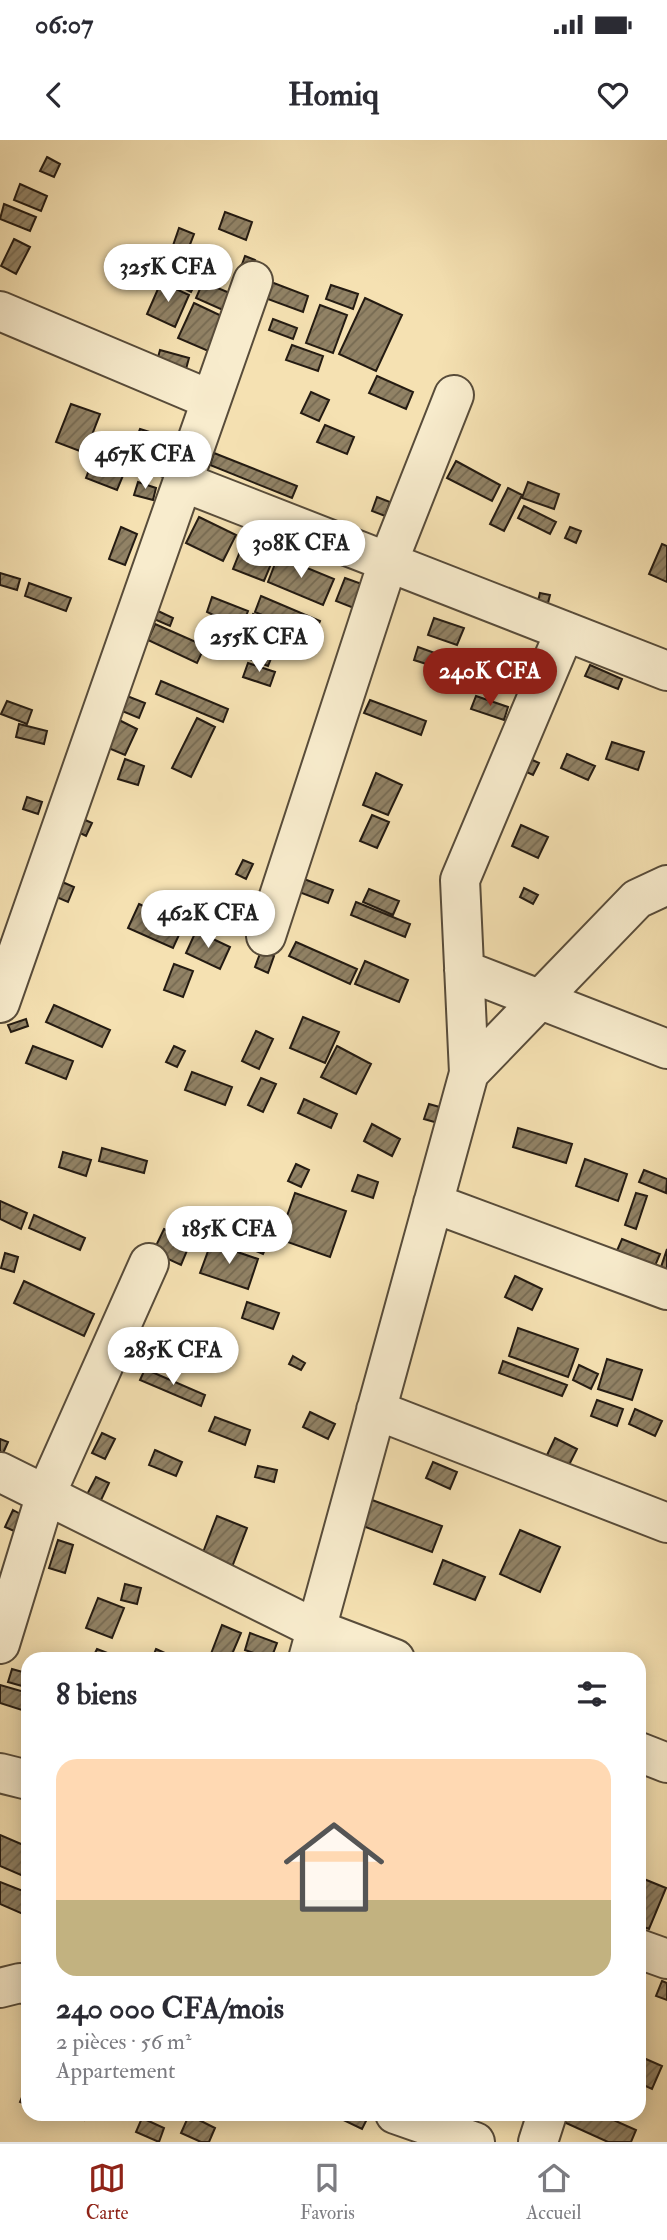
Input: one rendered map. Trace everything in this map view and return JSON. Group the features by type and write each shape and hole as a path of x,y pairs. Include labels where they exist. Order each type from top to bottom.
{"street":[{"path":"0,1003 253,281"},
{"path":"0,311 211,400"},
{"path":"266,936 388,562 454,395"},
{"path":"183,482 667,671"},
{"path":"312,1644 469,1073 460,880 565,631"},
{"path":"469,1073 637,899 667,885"},
{"path":"464,970 667,1048"},
{"path":"433,1203 667,1290"},
{"path":"0,1644 46,1493 149,1263"},
{"path":"376,1410 667,1524"},
{"path":"0,1472 46,1493 312,1644 356,1652"},
{"path":"646,1755 667,1763"},
{"path":"0,1773 21,1778"},
{"path":"646,1952 667,1959"},
{"path":"0,1988 21,1983"},
{"path":"415,2121 475,2142"},
{"path":"538,2142 545,2121"}],"building":[{"path":"47,157 60,164 54,177 40,171"},
{"path":"20,184 47,196 41,211 14,200"},
{"path":"4,204 36,217 30,231 0,219"},
{"path":"225,212 252,222 246,240 219,229"},
{"path":"179,228 194,234 181,268 167,263"},
{"path":"14,239 30,247 16,274 1,266"},
{"path":"245,256 255,260 249,274 240,270"},
{"path":"169,266 197,280 191,292 163,278"},
{"path":"161,282 189,295 175,327 147,314"},
{"path":"203,282 242,298 234,315 196,298"},
{"path":"271,282 308,296 303,312 265,298"},
{"path":"331,285 358,294 353,309 326,299"},
{"path":"365,298 402,315 376,371 339,354"},
{"path":"194,303 228,319 213,353 178,338"},
{"path":"320,305 347,315 333,353 306,343"},
{"path":"273,319 297,328 293,339 269,330"},
{"path":"292,345 323,356 318,371 286,360"},
{"path":"160,350 189,358 186,369 157,361"},
{"path":"377,376 413,392 406,409 369,393"},
{"path":"311,392 329,400 319,421 301,413"},
{"path":"71,404 100,414 85,453 56,442"},
{"path":"325,425 354,437 347,454 317,442"},
{"path":"140,429 175,440 163,477 138,468 145,447 134,444"},
{"path":"102,436 134,449 117,490 86,478"},
{"path":"214,453 297,486 292,498 210,465"},
{"path":"456,461 500,485 492,501 447,478"},
{"path":"138,482 156,488 153,500 134,495"},
{"path":"528,482 559,494 554,509 522,498"},
{"path":"508,488 522,495 504,531 490,524"},
{"path":"377,497 390,502 385,516 372,511"},
{"path":"524,506 556,522 550,534 518,518"},
{"path":"199,517 236,535 223,561 186,543"},
{"path":"121,527 137,534 125,565 109,559"},
{"path":"570,527 581,531 576,543 565,538"},
{"path":"245,539 276,552 264,581 233,569"},
{"path":"662,544 667,546 667,582 649,574"},
{"path":"278,556 334,579 323,605 268,582"},
{"path":"0,573 20,579 17,590 0,585"},
{"path":"345,578 373,588 364,612 336,601"},
{"path":"29,583 71,598 66,611 25,596"},
{"path":"540,593 550,595 547,607 537,605"},
{"path":"261,596 320,621 313,637 255,612"},
{"path":"212,597 248,611 233,649 211,641 220,618 207,612"},
{"path":"158,611 173,618 170,626 154,619"},
{"path":"253,614 284,626 268,666 237,654"},
{"path":"434,618 464,628 457,645 428,635"},
{"path":"155,624 205,646 197,663 148,640"},
{"path":"418,647 449,658 445,670 414,660"},
{"path":"248,663 275,672 270,686 243,677"},
{"path":"590,665 622,679 618,689 585,676"},
{"path":"161,681 228,709 223,722 156,694"},
{"path":"127,696 145,703 139,718 122,711"},
{"path":"476,696 508,707 504,720 471,709"},
{"path":"370,700 426,721 421,735 364,713"},
{"path":"7,701 32,710 27,724 1,714"},
{"path":"197,718 215,727 191,777 172,768"},
{"path":"119,720 137,729 125,755 106,747"},
{"path":"19,724 47,731 44,744 16,737"},
{"path":"612,742 644,752 638,770 606,759"},
{"path":"567,754 595,766 588,780 561,768"},
{"path":"526,757 539,763 533,775 520,769"},
{"path":"125,759 144,766 138,785 118,779"},
{"path":"376,773 402,785 388,815 363,805"},
{"path":"27,797 42,802 38,814 23,809"},
{"path":"372,815 389,822 377,848 360,841"},
{"path":"83,819 92,823 86,836 76,831"},
{"path":"521,825 548,837 538,858 512,846"},
{"path":"243,860 253,864 246,879 236,874"},
{"path":"304,879 333,890 328,903 299,892"},
{"path":"60,881 74,887 68,902 54,896"},
{"path":"524,888 538,895 533,904 520,897"},
{"path":"369,889 399,901 393,915 363,902"},
{"path":"356,902 410,924 405,937 351,915"},
{"path":"139,904 184,924 173,948 128,928"},
{"path":"196,931 230,947 220,969 186,953"},
{"path":"296,942 357,969 350,984 289,956"},
{"path":"261,951 274,956 268,973 255,967"},
{"path":"365,961 408,980 399,1002 355,984"},
{"path":"174,964 193,971 183,997 164,990"},
{"path":"54,1005 110,1030 102,1047 46,1022"},
{"path":"303,1017 339,1032 325,1063 290,1048"},
{"path":"26,1019 28,1026 11,1032 8,1025"},
{"path":"256,1031 273,1039 259,1069 242,1061"},
{"path":"33,1046 73,1061 66,1079 26,1063"},
{"path":"174,1046 185,1051 177,1067 166,1062"},
{"path":"337,1046 371,1064 356,1094 321,1077"},
{"path":"192,1072 232,1087 225,1105 185,1090"},
{"path":"261,1078 276,1084 263,1112 248,1105"},
{"path":"304,1099 337,1114 331,1128 298,1113"},
{"path":"429,1104 443,1108 438,1123 424,1119"},
{"path":"372,1124 400,1139 392,1156 364,1141"},
{"path":"518,1128 572,1144 566,1163 513,1147"},
{"path":"102,1148 147,1161 144,1173 99,1161"},
{"path":"63,1152 91,1160 86,1176 59,1167"},
{"path":"585,1159 627,1174 618,1201 576,1186"},
{"path":"296,1164 309,1170 301,1187 288,1181"},
{"path":"644,1170 667,1179 666,1193 639,1182"},
{"path":"358,1175 378,1182 373,1198 352,1191"},
{"path":"295,1193 346,1211 330,1257 279,1239"},
{"path":"636,1193 647,1196 636,1229 625,1225"},
{"path":"0,1201 27,1213 21,1229 0,1219"},
{"path":"204,1211 270,1238 263,1254 198,1226"},
{"path":"34,1215 85,1238 80,1250 29,1228"},
{"path":"164,1229 191,1241 181,1265 153,1252"},
{"path":"622,1239 660,1254 651,1275 613,1260"},
{"path":"211,1243 258,1259 248,1289 200,1273"},
{"path":"667,1249 667,1276 659,1273"},
{"path":"5,1253 18,1257 14,1272 1,1268"},
{"path":"515,1276 542,1289 532,1310 505,1297"},
{"path":"24,1281 94,1314 84,1336 14,1303"},
{"path":"247,1302 279,1313 273,1329 242,1318"},
{"path":"518,1328 578,1349 568,1377 509,1356"},
{"path":"136,1346 143,1350 134,1368 127,1364"},
{"path":"293,1356 305,1363 301,1370 289,1364"},
{"path":"607,1359 642,1370 632,1400 598,1389"},
{"path":"503,1361 567,1385 562,1396 499,1373"},
{"path":"579,1365 598,1374 591,1389 573,1380"},
{"path":"145,1369 205,1395 201,1406 140,1380"},
{"path":"597,1400 623,1409 617,1426 591,1416"},
{"path":"635,1409 662,1421 655,1436 629,1424"},
{"path":"310,1412 335,1424 328,1439 303,1427"},
{"path":"215,1417 250,1430 245,1445 209,1431"},
{"path":"102,1433 115,1439 105,1459 92,1453"},
{"path":"555,1438 577,1449 569,1465 547,1455"},
{"path":"0,1439 8,1442 0,1460"},
{"path":"155,1450 182,1462 176,1476 149,1465"},
{"path":"433,1462 457,1472 450,1489 426,1478"},
{"path":"258,1466 277,1470 274,1482 255,1477"},
{"path":"96,1477 109,1483 95,1513 81,1506"},
{"path":"356,1494 442,1526 432,1552 347,1520"},
{"path":"13,1510 22,1515 14,1531 5,1527"},
{"path":"217,1516 247,1528 232,1567 202,1555"},
{"path":"520,1530 560,1547 540,1592 500,1574"},
{"path":"58,1540 73,1545 65,1573 49,1568"},
{"path":"443,1560 485,1577 475,1600 434,1584"},
{"path":"125,1584 141,1588 137,1604 121,1600"},
{"path":"98,1598 124,1608 112,1638 86,1628"},
{"path":"222,1625 241,1633 233,1652 212,1652"},
{"path":"250,1633 277,1643 274,1652 245,1650"},
{"path":"12,1669 21,1672 21,1686 8,1682"},
{"path":"0,1685 21,1691 21,1710 0,1703"},
{"path":"0,1835 21,1844 21,1875 0,1866"},
{"path":"646,1880 666,1888 649,1929 646,1928"},
{"path":"0,1882 21,1890 21,1913 0,1904"},
{"path":"662,1981 667,1983 667,2000 656,1996"},
{"path":"646,2059 662,2066 652,2089 646,2086"},
{"path":"141,2121 149,2121 164,2128 159,2142 136,2132"},
{"path":"186,2121 201,2121 215,2128 209,2142 201,2142 181,2133"},
{"path":"345,2121 366,2121 362,2129"},
{"path":"562,2121 616,2121 636,2130 631,2142 608,2142"}]}
